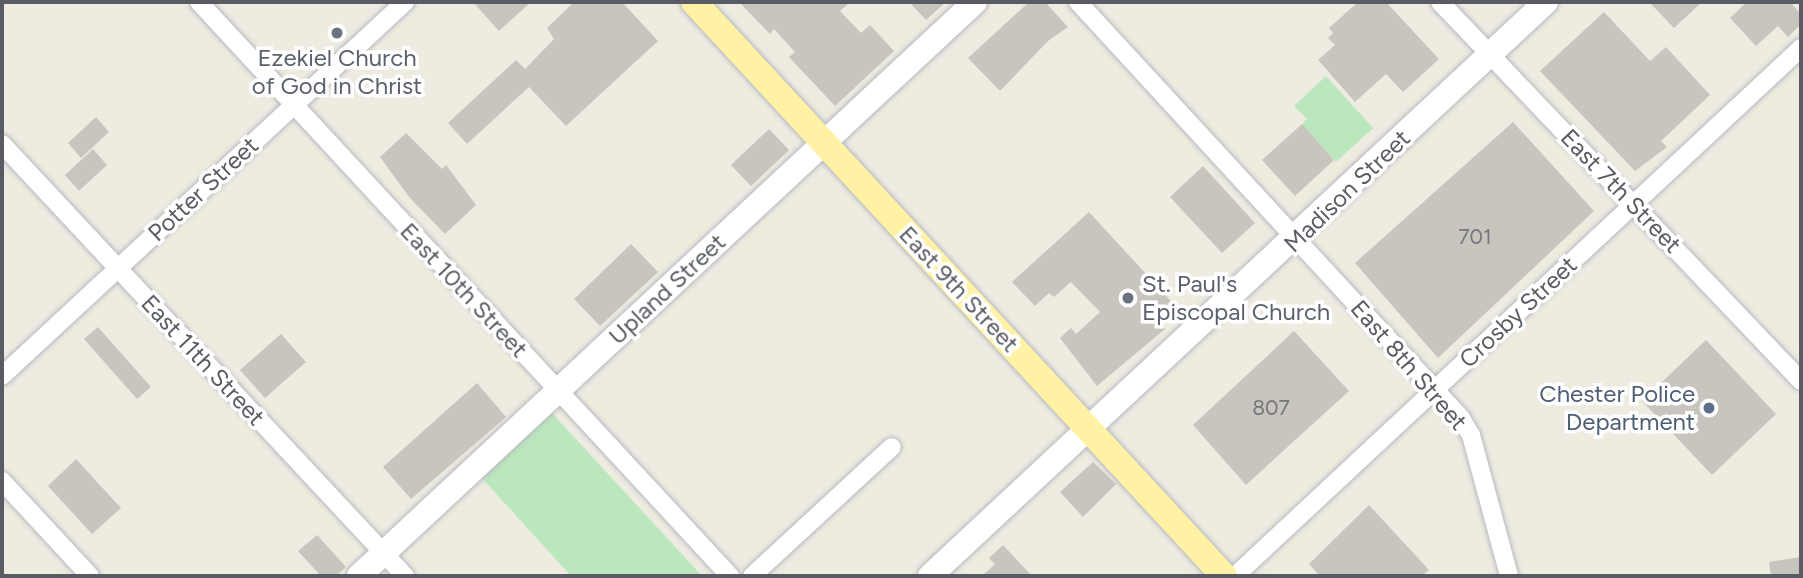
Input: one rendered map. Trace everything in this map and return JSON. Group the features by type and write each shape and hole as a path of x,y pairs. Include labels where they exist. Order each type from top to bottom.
{"main road":[{"name":"East 9th Street","path":"694,2 1224,576"}],"street":[{"name":"East 10th Street","path":"199,2 730,576"},
{"name":"Potter Street","path":"2,376 405,2"},
{"name":"Upland Street","path":"359,576 975,2"},
{"name":"East 8th Street","path":"1078,2 1435,390 1471,435 1509,576"},
{"name":"East 7th Street","path":"1440,2 1801,381"},
{"name":"Madison Street","path":"930,576 1296,240 1546,2"},
{"name":"Crosby Street","path":"1235,576 1801,48"},
{"name":"East 11th Street","path":"2,144 405,576"},
{"path":"752,576 892,447"},
{"path":"2,481 90,576"}],"green space":[{"path":"1326,76 1373,128 1336,162 1302,124 1307,119 1294,106"},
{"path":"550,411 702,576 571,576 480,476"}],"building":[{"path":"473,2 531,2 499,31"},
{"path":"574,2 622,2 658,41 566,126 529,87 467,144 448,123 516,60 525,69 554,39 547,28"},
{"path":"739,2 850,2 840,11 861,33 870,25 894,51 835,106 789,57 795,52 774,29 770,34"},
{"path":"909,2 946,2 926,20"},
{"path":"1029,2 1045,2 1068,27 1048,41 1000,91 968,58"},
{"path":"1358,2 1386,2 1439,59 1403,92 1386,74 1355,102 1318,60 1335,45 1328,38 1333,33 1329,28"},
{"path":"1649,2 1702,2 1674,28"},
{"path":"1747,2 1790,2 1801,14 1801,24 1788,37 1778,26 1756,46 1730,18"},
{"path":"1604,12 1650,61 1666,47 1710,95 1661,141 1667,147 1635,171 1540,71"},
{"path":"96,117 109,132 81,158 68,143"},
{"path":"1513,122 1594,211 1438,358 1355,263"},
{"path":"1302,124 1334,160 1295,196 1262,160"},
{"path":"769,129 789,150 751,186 731,165"},
{"path":"406,133 442,169 446,165 476,205 445,234 410,198 380,157"},
{"path":"93,149 107,165 79,191 65,175"},
{"path":"1203,166 1255,223 1222,253 1170,197"},
{"name":"St. Paul's Episcopal Church","path":"1089,212 1171,301 1165,307 1172,314 1161,324 1165,329 1097,386 1060,338 1071,328 1076,334 1100,312 1071,282 1054,297 1049,293 1035,306 1012,282"},
{"path":"631,244 658,272 600,326 574,299"},
{"path":"98,327 151,387 137,399 84,339"},
{"path":"1294,331 1349,391 1246,485 1193,425"},
{"path":"281,334 306,362 265,398 240,370"},
{"name":"Chester Police Department","path":"1706,340 1776,414 1712,475 1642,401"},
{"path":"477,383 506,417 411,499 383,467"},
{"path":"76,459 121,508 92,534 48,486"},
{"path":"1093,462 1116,484 1083,517 1060,492"},
{"path":"1369,505 1429,570 1421,576 1320,576 1309,564"},
{"path":"317,535 346,567 336,576 321,576 298,551"},
{"path":"1003,545 1032,576 982,576 995,564 989,558"},
{"path":"1801,557 1801,576 1771,576 1769,562"}],"place":[{"name":"Ezekiel Church of God in Christ","path":"337,33"},
{"name":"St. Paul's Episcopal Church","path":"1128,298"},
{"name":"Chester Police Department","path":"1709,408"}]}
